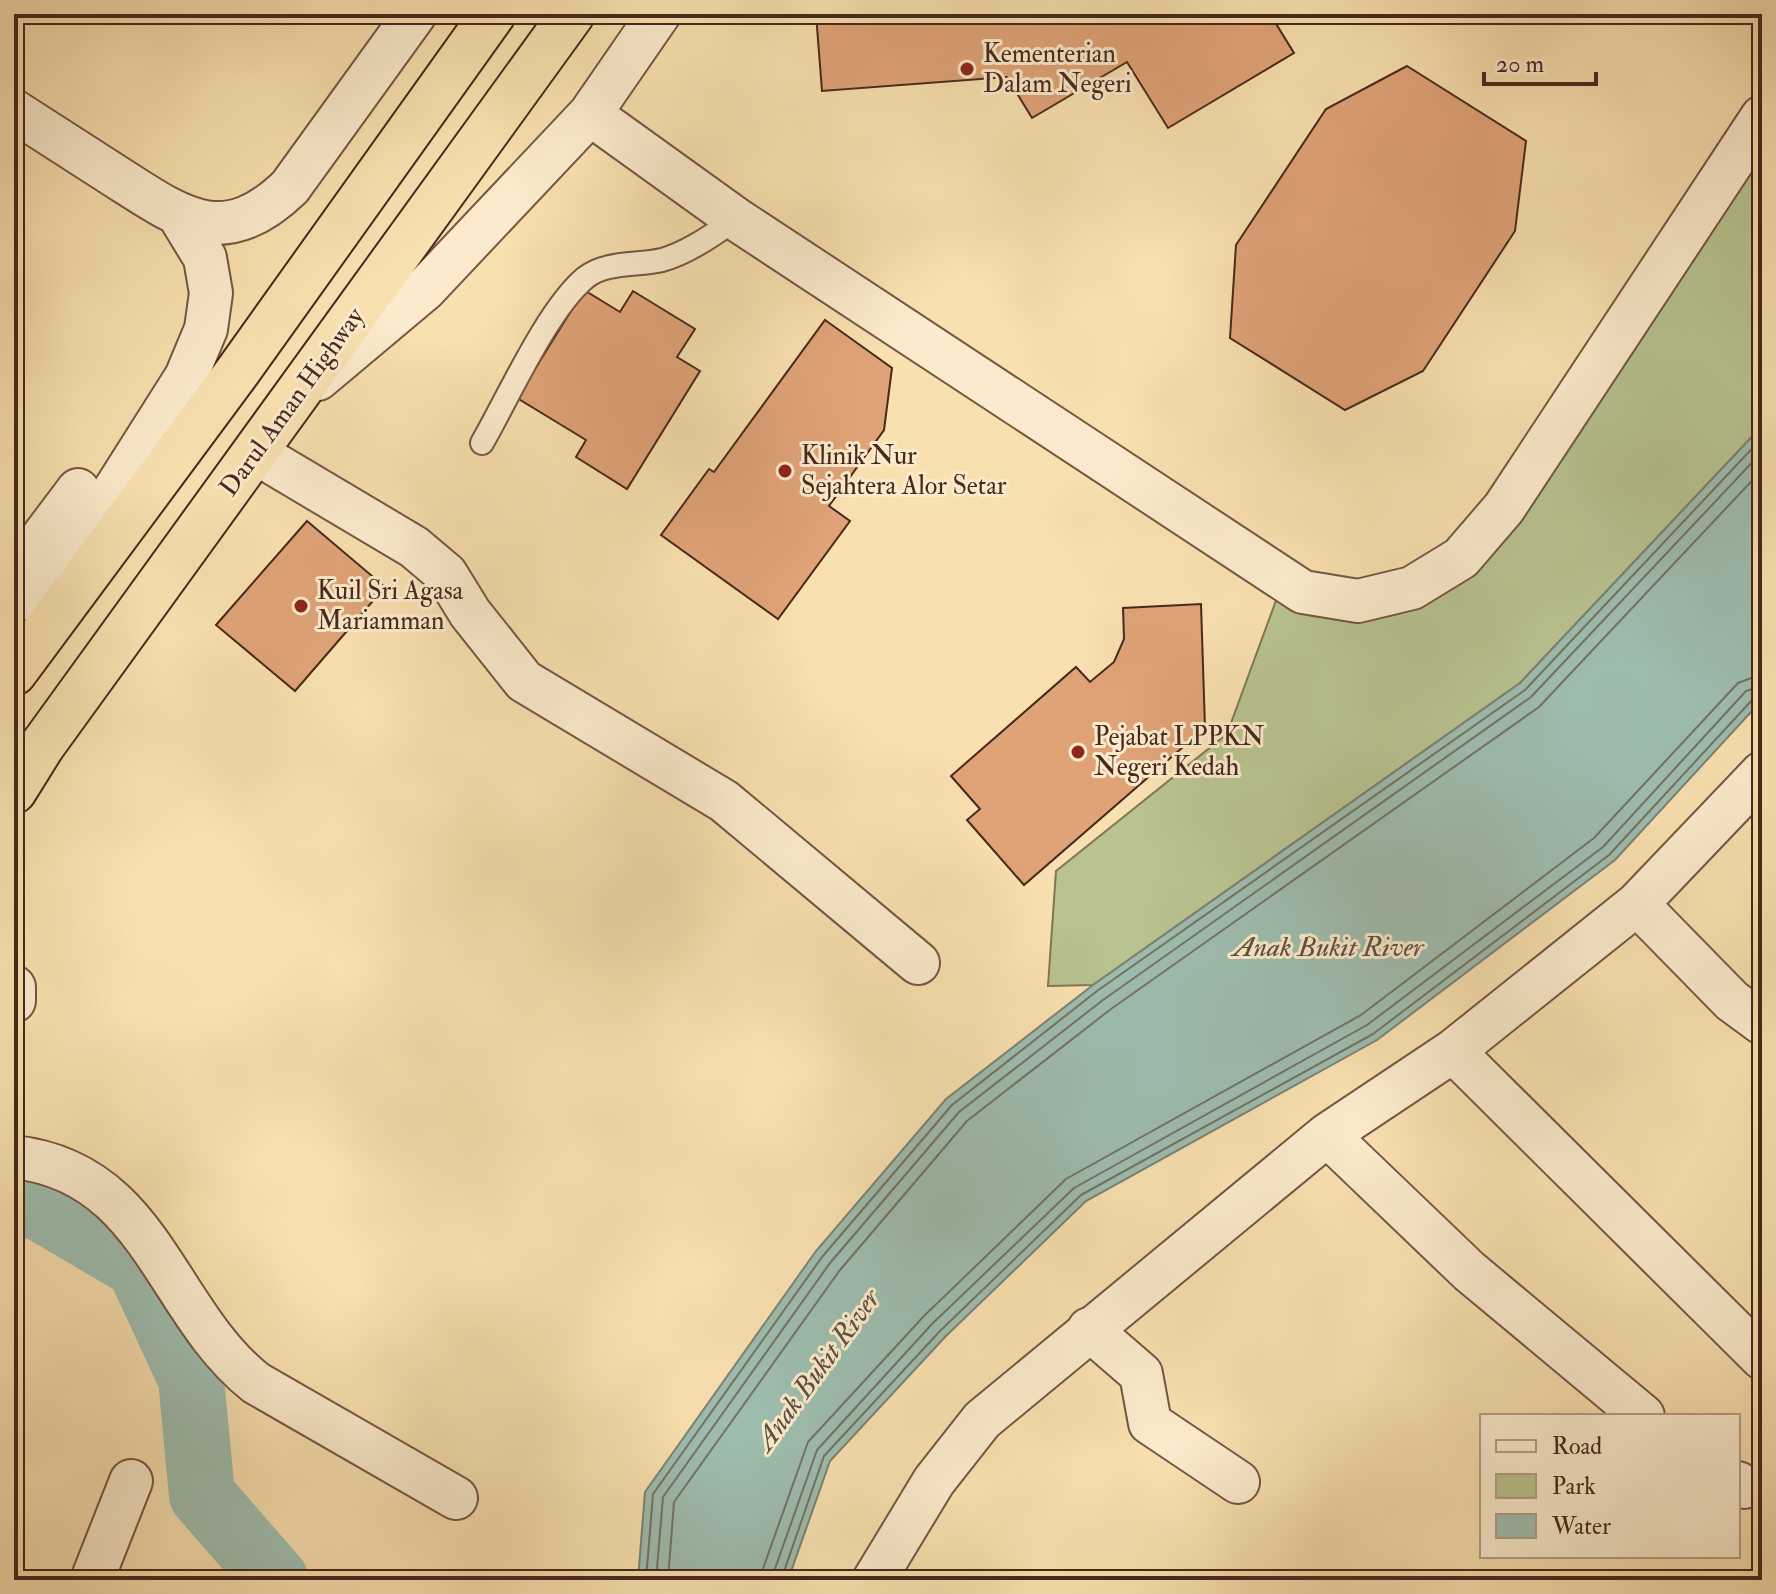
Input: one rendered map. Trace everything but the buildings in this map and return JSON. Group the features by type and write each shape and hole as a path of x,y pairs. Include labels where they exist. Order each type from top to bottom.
{"highway":[{"path":"14,673 493,14"},
{"name":"Darul Aman Highway","path":"14,791 42,746 572,14"}],"street":[{"path":"14,111 180,217 218,224 246,219 271,206 290,187 415,14"},
{"path":"428,106 486,14"},
{"path":"292,400 424,290 590,114 659,14"},
{"path":"590,114 736,219 1303,592 1358,601 1412,588 1461,558 1504,508 1762,117"},
{"path":"14,650 186,377 206,329 211,293 205,258 180,217"},
{"path":"256,453 414,547 446,574 470,613 524,681 724,801 918,963"},
{"path":"14,575 78,490"},
{"path":"874,1580 934,1481 982,1420 1327,1135 1453,1051 1637,904 1762,773"},
{"path":"1637,904 1732,1001 1762,1023"},
{"path":"14,987 14,1001"},
{"path":"1453,1051 1762,1358"},
{"path":"1327,1135 1469,1271 1641,1414"},
{"path":"14,1157 38,1159 86,1178 104,1190 173,1274 229,1361 256,1383 456,1498"},
{"path":"1089,1329 1141,1374 1150,1423 1238,1482"},
{"path":"92,1580 131,1481"}],"lane":[{"path":"482,443 557,312 586,277 619,265 663,260 736,219"}],"green space":[{"path":"1762,142 1762,426 1520,683 1093,985 1048,986 1056,871 1227,734 1278,595 1341,615 1378,618 1426,603 1482,564"}],"water":[{"name":"Anak Bukit River","path":"1762,426 1762,700 1615,860 1377,1040 1086,1201 945,1337 830,1461 788,1580 638,1580 645,1492 816,1251 946,1099 1093,985 1520,683"}],"waterway":[{"path":"14,1205 37,1206 139,1266 191,1379 202,1495 276,1580"}],"place":[{"name":"Kementerian Dalam Negeri","path":"967,69"},
{"name":"Klinik Nur Sejahtera Alor Setar","path":"785,471"},
{"name":"Kuil Sri Agasa Mariamman","path":"301,606"},
{"name":"Pejabat LPPKN Negeri Kedah","path":"1078,752"}]}
